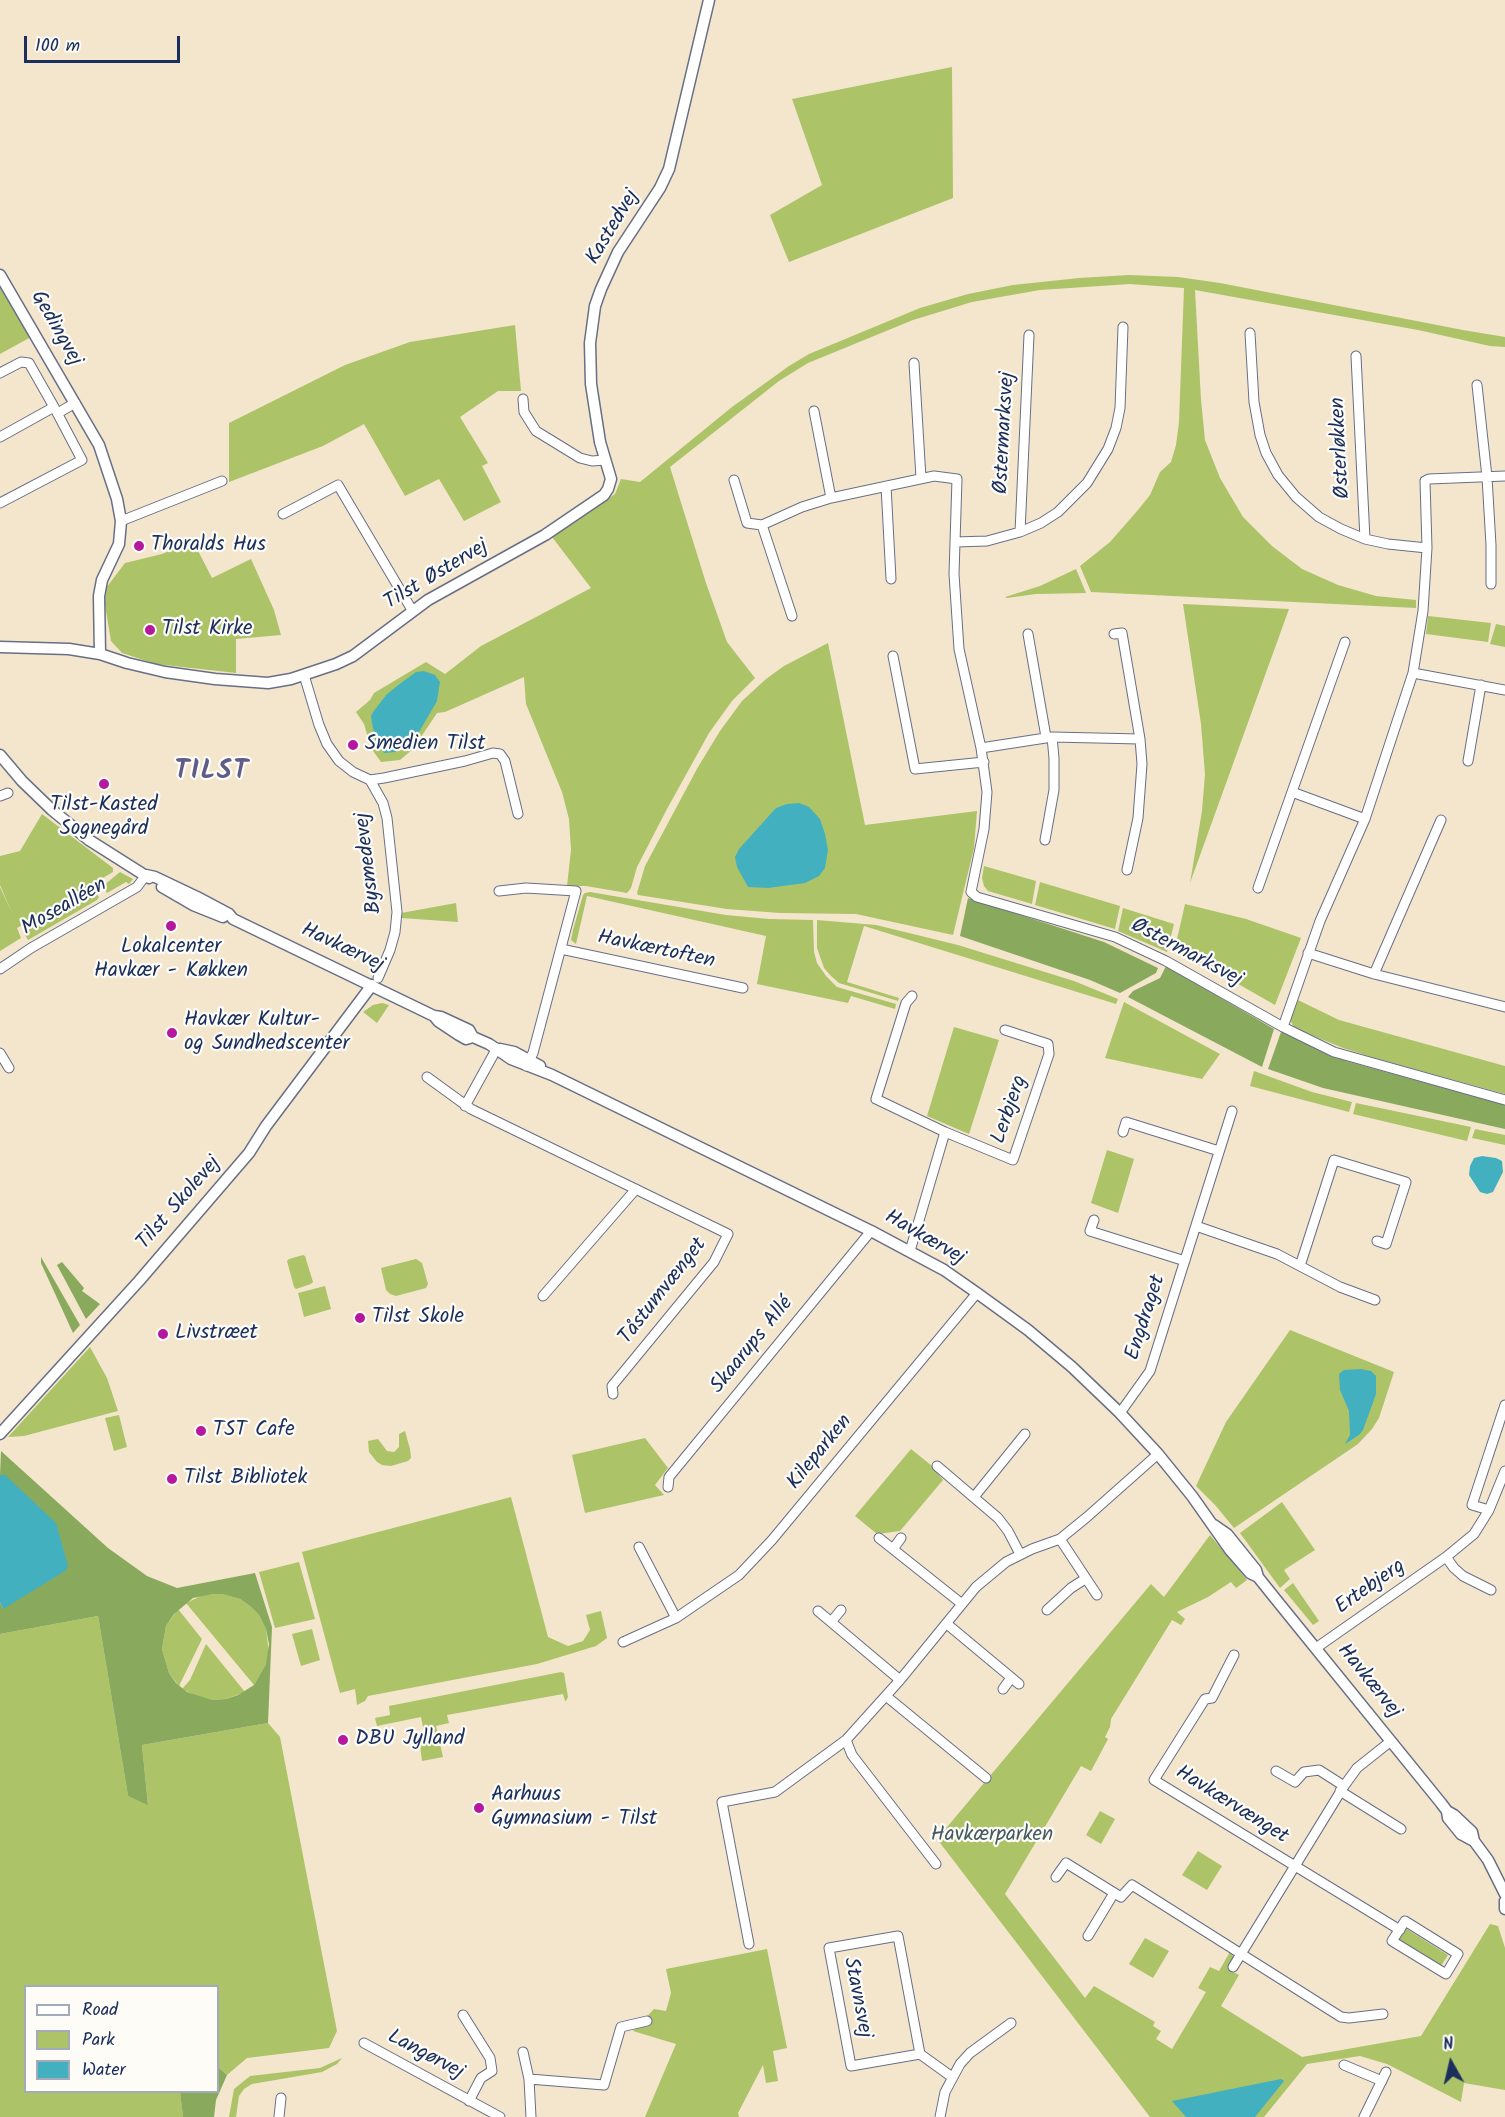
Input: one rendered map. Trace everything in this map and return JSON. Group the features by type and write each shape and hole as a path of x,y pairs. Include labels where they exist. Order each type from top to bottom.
{"street":[{"name":"Kastedvej","path":"611,478 600,442 591,384 590,343 595,306 618,252 660,188 669,169 709,0"},
{"name":"Gedingvej","path":"0,274 99,445 117,499 121,521 119,544 102,580 99,596 100,654"},
{"path":"954,542 987,541 1020,532 1041,523 1073,499 1099,467 1108,449 1120,408 1123,327"},
{"name":"Østerløkken","path":"1250,333 1256,420 1266,453 1278,475 1296,497 1319,517 1341,530 1388,544 1427,548"},
{"name":"Østermarksvej","path":"1020,532 1029,335"},
{"name":"Østerløkken","path":"1356,356 1365,539"},
{"name":"Gedingvej","path":"0,373 21,362 28,363 82,460 0,503"},
{"path":"914,363 921,478"},
{"path":"1477,385 1487,477 1491,584"},
{"path":"523,399 524,412 536,431 580,458 592,461 605,460"},
{"path":"0,437 56,410 75,404"},
{"path":"814,411 831,498"},
{"name":"Østermarksvej","path":"762,525 802,507 831,498 934,476 957,479 954,542 955,609 959,649 984,762 987,792 984,829 971,892 977,897 1115,937 1185,971 1283,1028 1334,1052 1505,1100"},
{"path":"1283,1028 1308,953 1342,867 1365,819 1413,673 1423,611 1427,548 1425,481 1505,476"},
{"name":"Tilst Østervej","path":"100,654 165,672 215,679 268,682 304,675 353,656 412,610 560,525 604,495 611,478"},
{"path":"734,480 747,523 762,525 792,616"},
{"path":"121,521 222,481"},
{"path":"282,514 338,485 412,610"},
{"path":"886,486 891,579"},
{"path":"1114,634 1122,633 1142,764 1141,800 1127,870"},
{"path":"1028,634 1055,766 1054,790 1045,840"},
{"path":"1258,888 1346,642"},
{"path":"0,647 69,649 100,654"},
{"path":"893,656 915,769 984,762"},
{"path":"1413,673 1505,690"},
{"name":"Bysmedevej","path":"304,675 327,744 339,761 353,772 370,780 383,803 387,818 397,912 390,950 375,982"},
{"path":"1468,761 1481,685"},
{"path":"981,748 1049,737 1140,739"},
{"name":"Bysmedevej","path":"370,780 465,761 493,753 500,754 505,760 518,814"},
{"name":"Havkærvej","path":"0,755 22,781 52,810 89,840 146,875 197,897 229,914 233,919 375,982 434,1016 469,1030 473,1037 497,1048 514,1052 528,1063 910,1251 977,1293 1028,1330 1072,1367 1120,1413 1158,1454 1214,1525 1231,1539 1256,1570 1258,1577 1447,1811 1472,1833 1474,1841 1488,1860 1505,1894"},
{"path":"1292,792 1365,819"},
{"path":"1374,974 1441,820"},
{"name":"Mosealléen","path":"0,969 31,948 137,887 146,875"},
{"path":"506,878 503,890 526,888 576,891 528,1063"},
{"name":"Havkærtoften","path":"561,949 743,988"},
{"path":"1308,953 1374,974 1505,1007"},
{"name":"Tilst Skolevej","path":"0,1434 139,1281 249,1153 266,1126 375,982"},
{"name":"Lerbjerg","path":"912,996 906,1003 876,1098 945,1132 1013,1160 1049,1054 1048,1044 1005,1030"},
{"path":"465,1106 497,1048"},
{"path":"0,1053 9,1068"},
{"name":"Tåstumvænget","path":"427,1077 465,1106 728,1234 707,1272 612,1386 613,1394"},
{"name":"Engdraget","path":"1120,1413 1150,1371 1232,1111"},
{"path":"1123,1132 1126,1122 1219,1151"},
{"path":"910,1251 945,1132"},
{"path":"1300,1266 1334,1160 1406,1182 1386,1244 1377,1241"},
{"path":"543,1296 636,1189"},
{"name":"Engdraget","path":"1094,1220 1090,1231 1185,1261"},
{"path":"1196,1226 1276,1254 1340,1287 1375,1300"},
{"name":"Skaarups Allé","path":"668,1487 669,1477 871,1231"},
{"name":"Kileparken","path":"623,1642 676,1618 739,1575 772,1540 977,1293"},
{"path":"1489,1510 1472,1505 1505,1405"},
{"path":"974,1497 1025,1434"},
{"path":"748,1944 722,1802 775,1792 846,1740 900,1680 976,1587 1006,1562 1020,1554 1060,1539 1158,1454"},
{"path":"937,1466 974,1497 1008,1531 1020,1554"},
{"name":"Ertebjerg","path":"1316,1648 1446,1557 1474,1534 1489,1510 1505,1471"},
{"path":"879,1538 962,1604"},
{"path":"893,1549 901,1538"},
{"path":"1060,1539 1097,1595"},
{"path":"639,1547 676,1618"},
{"path":"1446,1557 1463,1576 1491,1590"},
{"path":"1047,1610 1071,1588 1085,1579"},
{"path":"831,1622 841,1610"},
{"path":"818,1611 900,1680"},
{"path":"947,1624 1015,1681 1003,1689"},
{"name":"Havkærvænget","path":"1234,1654 1212,1698 1205,1699 1155,1780 1400,1930"},
{"path":"886,1696 960,1762 986,1778"},
{"path":"846,1740 852,1755 936,1864"},
{"name":"Havkærvænget","path":"1233,1967 1342,1789 1357,1768 1391,1741"},
{"path":"1276,1771 1295,1782 1304,1773 1319,1770 1342,1789 1401,1829"},
{"path":"1056,1877 1066,1863 1121,1898 1132,1885 1341,2016 1348,2018 1383,2014"},
{"path":"1088,1936 1114,1893"},
{"path":"1505,1900 1505,1910"},
{"name":"Havkærvænget","path":"1405,1921 1458,1954 1446,1974 1392,1941 1400,1930 1405,1921"},
{"name":"Stavnsvej","path":"898,1936 921,2054 851,2066 829,1948 898,1936"},
{"name":"Langørvej","path":"463,2015 490,2058 492,2071 481,2078 469,2101"},
{"path":"529,2079 604,2085 621,2027 646,2021"},
{"path":"940,2117 945,2092 952,2077 970,2053 1011,2023"},
{"name":"Langørvej","path":"364,2043 500,2117"},
{"path":"523,2052 529,2079 531,2117"},
{"path":"921,2054 952,2077"},
{"path":"1344,2065 1382,2081"},
{"path":"1364,2117 1386,2072"},
{"path":"279,2117 281,2098"}],"green space":[{"path":"952,67 953,198 789,262 770,215 822,185 792,99"},
{"path":"1129,275 1178,277 1220,283 1505,337 1505,347 1490,346 1418,330 1195,290 1205,440 1220,478 1243,517 1272,546 1302,569 1338,585 1376,596 1416,600 1416,608 1091,592 1080,566 1110,542 1138,510 1150,495 1160,472 1171,462 1179,422 1184,288 1130,284 1040,290 972,302 913,320 808,363 779,381 670,467 727,642 755,678 732,701 709,733 637,867 631,888 627,893 586,886 567,886 571,850 569,819 562,792 526,704 524,677 445,712 437,713 413,749 400,760 381,762 371,748 364,724 356,712 370,700 374,693 426,662 445,674 481,646 591,588 552,537 615,494 621,479 640,482 732,407 789,366 809,354 920,308 968,294 1013,285"},
{"path":"0,287 31,337 0,354"},
{"path":"515,325 521,391 498,391 460,417 488,463 482,466 501,502 464,521 439,479 405,496 364,424 323,446 229,482 229,423 345,365 410,342"},
{"path":"193,541 212,578 251,559 274,610 281,635 236,639 236,673 156,664 122,653 111,641 105,605 106,588 125,563 162,554"},
{"path":"1076,569 1086,593 1005,597 1040,586"},
{"path":"1183,604 1289,609 1190,883 1202,811 1205,774 1201,724"},
{"path":"1428,616 1491,623 1488,642 1426,634"},
{"path":"1496,624 1505,626 1505,647 1490,644"},
{"path":"828,643 865,825 977,811 974,848 953,935 856,914 780,913 727,909 637,893 645,866 698,767 742,701 784,666"},
{"path":"42,814 113,868 113,872 17,928 21,938 0,951 0,887 12,913 0,885 0,856 20,851"},
{"path":"984,866 1036,881 1032,904 988,891 982,878"},
{"path":"120,872 133,879 129,884 126,882 107,893 103,886"},
{"path":"1040,882 1120,906 1115,929 1035,905"},
{"path":"94,890 99,897 97,900 28,940 23,931"},
{"path":"590,892 726,915 813,920 814,952 817,963 826,976 837,987 896,1004 895,1009 851,996 848,1003 757,984 766,936 587,896 576,944 571,940 573,930 583,895"},
{"path":"968,898 1104,942 1158,968 1156,973 1120,993 1090,980 960,936"},
{"path":"456,903 458,922 401,918 401,913"},
{"path":"1185,904 1246,919 1301,938 1275,1005 1175,948"},
{"path":"1123,908 1174,924 1167,952 1118,931"},
{"path":"817,920 876,925 958,945 1074,981 1118,999 1116,1004 864,926 847,982 899,998 898,1001 839,983 831,976 824,968 817,948"},
{"path":"1166,966 1274,1029 1262,1067 1128,997 1133,991 1160,978"},
{"path":"1298,1000 1339,1020 1505,1066 1505,1094 1378,1059 1294,1028 1290,1019"},
{"path":"1124,1002 1220,1054 1202,1079 1105,1058"},
{"path":"382,1003 389,1005 377,1023 363,1012 373,1005"},
{"path":"954,1027 999,1040 969,1134 927,1116"},
{"path":"1281,1032 1346,1061 1505,1105 1505,1129 1323,1088 1268,1069"},
{"path":"1254,1071 1312,1092 1352,1102 1349,1112 1250,1086"},
{"path":"1356,1103 1471,1127 1467,1141 1353,1114"},
{"path":"1475,1129 1505,1135 1505,1145 1472,1138"},
{"path":"1107,1150 1134,1159 1118,1213 1091,1203"},
{"path":"303,1255 313,1282 296,1289 287,1261"},
{"path":"41,1257 80,1325 73,1333 41,1263"},
{"path":"416,1259 422,1263 428,1284 426,1288 396,1296 390,1294 386,1290 381,1268"},
{"path":"62,1262 84,1288 82,1291 100,1304 86,1319 57,1265"},
{"path":"325,1286 331,1309 304,1317 298,1293"},
{"path":"1290,1330 1394,1372 1379,1418 1358,1444 1234,1528 1196,1486 1226,1422"},
{"path":"90,1347 107,1378 118,1411 24,1436 8,1437"},
{"path":"119,1415 127,1447 114,1451 105,1418"},
{"path":"405,1431 411,1458 391,1466 377,1462 369,1452 368,1441 378,1439 387,1451 394,1452 399,1447 399,1434"},
{"path":"645,1438 668,1468 655,1485 664,1495 585,1513 572,1455"},
{"path":"911,1449 932,1466 943,1480 900,1531 877,1534 855,1516"},
{"path":"1,1451 108,1548 147,1576 177,1588 255,1573 272,1627 268,1723 142,1745 148,1805 128,1796 98,1616 0,1634 0,1602 3,1609 5,1475 0,1475","holes":["222,1594 240,1599 259,1615 266,1629 269,1644 266,1664 254,1685 238,1695 212,1700 187,1692 176,1683 169,1673 162,1649 166,1626 174,1614 193,1598"]},
{"path":"511,1497 548,1637 568,1646 583,1641 590,1630 586,1615 601,1611 607,1638 596,1646 537,1664 368,1696 365,1701 357,1705 355,1689 340,1693 302,1552"},
{"path":"1282,1502 1315,1550 1284,1570 1290,1579 1280,1588 1240,1533"},
{"name":"Havkærparken","path":"1210,1535 1247,1580 1236,1588 1231,1582 1208,1597 1177,1612 1185,1619 1181,1625 1172,1620 1111,1719 1105,1737 1108,1739 1091,1771 1081,1766 1005,1894 1085,1998 1094,1986 1155,2022 1153,2026 1161,2031 1156,2039 1172,2049 1206,1992 1198,1988 1210,1967 1219,1971 1230,1952 1233,1960 1228,1969 1239,1975 1221,2006 1302,2057 1421,2036 1490,1924 1498,1926 1505,1948 1505,2090 1464,2083 1461,2102 1387,2064 1360,2056 1307,2064 1264,2117 1150,2117 937,1839 1151,1584 1164,1597"},
{"path":"299,1562 315,1619 275,1628 259,1572"},
{"path":"1293,1583 1319,1621 1313,1625 1284,1590"},
{"path":"213,1594 240,1599 259,1615 266,1629 269,1654 254,1685 186,1603 203,1595"},
{"path":"178,1609 202,1639 179,1686 169,1673 162,1649 166,1626"},
{"path":"98,1616 128,1796 148,1804 142,1745 268,1723 280,1737 337,2031 329,2048 247,2058 227,2075 219,2068 219,1985 24,1985 24,2093 180,2093 183,2117 0,2117 0,1634"},
{"path":"312,1629 320,1660 301,1666 292,1634"},
{"path":"206,1644 245,1692 226,1699 212,1700 200,1698 182,1689 190,1680"},
{"path":"564,1673 568,1697 566,1701 563,1694 447,1715 449,1723 436,1726 443,1757 422,1761 420,1745 426,1743 421,1717 377,1726 375,1718 390,1715 389,1706"},
{"path":"1100,1811 1115,1819 1101,1844 1086,1835"},
{"path":"1198,1851 1222,1866 1207,1890 1182,1875"},
{"path":"1405,1928 1448,1955 1441,1966 1398,1940"},
{"path":"1145,1938 1169,1951 1153,1978 1129,1964"},
{"path":"767,1949 787,2048 773,2051 778,2081 766,2083 763,2065 738,2113 739,2117 645,2117 676,2044 633,2031 654,2009 666,2011 671,1993 666,1969"},
{"path":"342,2058 337,2064 322,2072 252,2084 239,2096 236,2117 229,2117 234,2089 250,2076 320,2068"},
{"path":"219,2068 227,2075 216,2100 214,2117 183,2117 180,2093 219,2093"}],"water":[{"path":"424,671 435,675 440,682 437,701 419,732 408,744 395,752 384,753 376,742 371,716 387,694 416,672"},
{"path":"799,803 809,807 820,819 828,850 825,868 819,876 805,883 768,888 748,887 737,867 735,857 739,849 776,808"},
{"path":"1482,1156 1502,1161 1503,1172 1493,1192 1487,1194 1480,1192 1469,1175 1474,1158"},
{"path":"1344,1370 1371,1371 1376,1376 1376,1394 1363,1430 1345,1444 1350,1435 1349,1411 1340,1390 1339,1374"},
{"path":"0,1475 5,1475 56,1523 68,1566 65,1571 3,1609 0,1602"},
{"path":"1281,2079 1284,2081 1255,2117 1186,2117 1172,2101"}],"place":[{"name":"Thoralds Hus","path":"139,546"},
{"name":"Tilst Kirke","path":"150,630"},
{"name":"Smedien Tilst","path":"353,745"},
{"name":"Tilst-Kasted Sognegård","path":"104,784"},
{"name":"Lokalcenter Havkær - Køkken","path":"171,926"},
{"name":"Havkær Kultur- og Sundhedscenter","path":"172,1033"},
{"name":"Tilst Skole","path":"360,1318"},
{"name":"Livstræet","path":"163,1334"},
{"name":"TST Cafe","path":"201,1431"},
{"name":"Tilst Bibliotek","path":"172,1479"},
{"name":"DBU Jylland","path":"343,1740"},
{"name":"Aarhuus Gymnasium - Tilst","path":"479,1808"}],"district":[{"name":"TILST","path":"212,773"}]}
